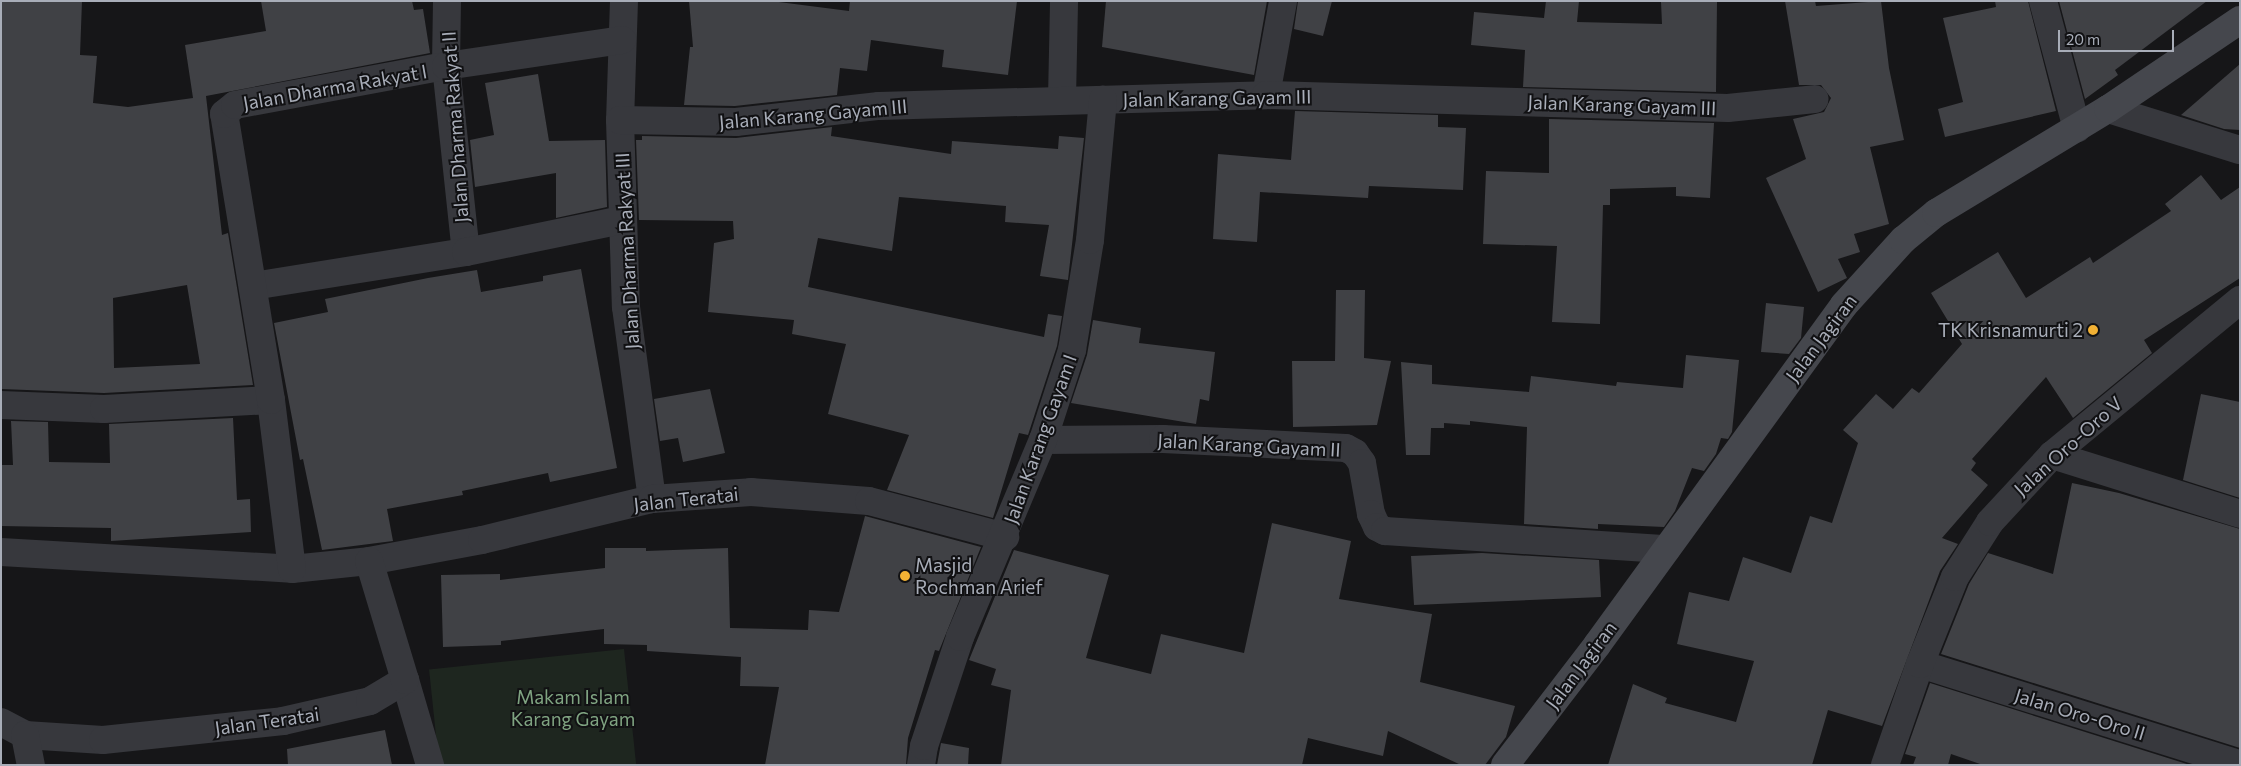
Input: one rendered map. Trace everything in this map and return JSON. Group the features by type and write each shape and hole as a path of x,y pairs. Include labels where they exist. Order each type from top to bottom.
{"street":[{"name":"Jalan Dharma Rakyat II","path":"447,1 446,66 466,252"},
{"name":"Jalan Dharma Rakyat III","path":"624,1 620,120 626,307 652,499"},
{"path":"1062,99 1064,1"},
{"path":"1266,95 1282,1"},
{"path":"2043,1 2077,128"},
{"name":"Jalan Jagiran","path":"1505,765 1844,305 1903,240 1956,199 2108,109 2240,20"},
{"name":"Jalan Dharma Rakyat I","path":"292,569 271,400 224,120 228,108 446,66 622,40"},
{"name":"Jalan Karang Gayam III","path":"620,120 736,122 879,106 1062,99 1103,100 1266,95 1728,108 1815,99"},
{"name":"Jalan Karang Gayam I","path":"921,765 924,746 960,637 1005,537 1043,440 1072,350 1084,288 1103,100"},
{"path":"2108,109 2240,150"},
{"path":"253,286 466,252 622,220"},
{"name":"Jalan Oro-Oro V","path":"1885,765 1920,664 1955,577 1971,551 2014,492 2052,455 2240,300"},
{"path":"1,405 104,409 271,400"},
{"name":"Jalan Karang Gayam II","path":"1043,440 1172,439 1346,448 1355,453 1362,464 1370,514 1377,527 1386,531 1666,549"},
{"path":"2052,455 2240,514"},
{"name":"Jalan Teratai","path":"1,552 292,569 369,561 482,540 652,499 751,492 869,501 1005,537"},
{"path":"369,561 430,765"},
{"name":"Jalan Oro-Oro II","path":"1920,664 2240,764"},
{"name":"Jalan Teratai","path":"1,722 25,735 103,740 283,721 370,701 405,680"},
{"path":"25,735 31,765"}],"green space":[{"name":"Makam Islam Karang Gayam","path":"624,649 636,765 439,765 429,669"}],"building":[{"path":"1,1 82,1 80,55 97,56 93,103 128,107 193,98 185,45 266,31 261,1 412,1 414,10 423,9 430,53 206,96 222,235 228,233 253,385 104,393 1,389","holes":["187,285 200,364 114,368 113,298"]},
{"path":"689,1 771,1 849,11 850,1 1017,1 1008,75 942,67 944,50 871,40 867,71 840,68 837,95 735,106 684,105 690,47 693,47"},
{"path":"1106,1 1267,1 1254,75 1102,47"},
{"path":"1298,1 1332,1 1323,36 1294,29"},
{"path":"1546,1 1579,1 1577,22 1662,24 1661,2 1717,2 1716,92 1523,87 1525,50 1471,45 1474,12 1544,18"},
{"path":"1785,1 1815,1 1816,6 1881,1 1889,68 1904,140 1870,147 1889,224 1854,234 1860,252 1838,259 1847,278 1818,292 1766,178 1806,159 1793,119 1824,112 1831,98 1821,85 1799,85"},
{"path":"1995,1 2028,1 2056,111 1945,137 1938,109 1963,102 1943,18 1996,7"},
{"path":"2059,1 2207,1 2115,70 2118,75 2085,99"},
{"path":"2240,64 2240,130 2224,129 2181,115"},
{"path":"538,74 549,141 605,140 607,207 556,218 556,173 475,187 470,140 494,135 485,83"},
{"path":"1295,111 1438,115 1438,127 1466,128 1463,190 1369,186 1368,198 1260,192 1257,242 1213,239 1218,154 1291,160"},
{"path":"1549,119 1714,123 1710,198 1676,196 1676,187 1610,189 1610,205 1603,205 1600,324 1552,322 1557,246 1483,244 1486,171 1549,173"},
{"path":"832,127 831,136 951,154 952,141 1058,149 1059,136 1084,138 1068,280 1040,276 1049,225 1005,222 1006,206 899,197 892,251 818,238 808,287 1044,337 1048,314 1062,316 1057,346 1028,435 1019,433 993,518 887,490 909,435 828,414 846,344 792,334 794,320 708,312 714,243 734,239 733,221 639,220 636,140 642,140 642,136 736,138"},
{"path":"2201,175 2221,200 2240,187 2240,278 2144,340 2152,353 2073,418 2046,377 1972,459 1976,463 1971,470 1988,485 1942,538 1958,544 1940,571 1882,726 1828,710 1812,765 1608,765 1633,684 1667,698 1665,703 1736,722 1754,661 1677,644 1689,592 1729,601 1743,557 1791,573 1810,516 1832,523 1858,443 1843,430 1876,394 1893,409 1912,388 1919,393 1962,344 1931,293 1998,252 2026,298 2090,257 2093,263 2171,211 2165,204"},
{"path":"581,269 617,468 550,482 548,473 462,491 463,495 387,509 393,541 322,550 303,459 300,460 274,323 328,312 325,299 428,278 477,270 481,292 543,281 543,276"},
{"path":"1336,290 1365,290 1364,358 1391,361 1377,425 1293,427 1292,361 1335,361"},
{"path":"1766,303 1804,307 1801,338 1789,354 1761,352"},
{"path":"1093,320 1141,328 1139,343 1215,352 1209,401 1200,399 1196,424 1071,403 1087,355"},
{"path":"1686,355 1739,360 1732,432 1728,439 1721,438 1716,454 1704,471 1692,468 1675,511 1664,527 1598,524 1598,529 1524,524 1527,427 1470,421 1470,425 1444,423 1444,428 1431,428 1430,455 1406,455 1401,362 1432,365 1432,384 1529,392 1531,376 1616,386 1617,382 1683,388"},
{"path":"710,389 725,453 683,462 678,438 660,441 654,399"},
{"path":"2201,394 2240,402 2240,498 2183,480"},
{"path":"233,418 237,500 250,499 251,532 111,541 111,528 1,526 1,465 13,465 11,421 48,422 49,462 110,463 109,424"},
{"path":"2072,483 2119,493 2240,529 2240,748 1941,654 1969,584 1988,553 2053,574"},
{"path":"865,516 981,547 939,651 935,650 908,738 906,765 765,765 779,687 740,686 741,657 647,651 647,645 604,644 604,629 501,641 501,645 443,647 441,575 500,574 500,580 605,568 605,548 646,548 646,551 728,548 730,628 808,630 809,610 839,612"},
{"path":"1272,523 1351,541 1339,599 1432,614 1420,682 1515,706 1506,737 1485,765 1461,765 1388,731 1383,756 1308,738 1302,765 1001,765 1011,690 991,685 996,669 969,660 1014,550 1109,575 1086,658 1151,674 1161,634 1244,653"},
{"path":"1482,553 1599,560 1601,597 1414,605 1411,556"},
{"path":"1930,683 2190,765 1983,765 1951,754 1948,765 1913,765 1916,757 1905,754"},
{"path":"385,730 392,765 288,765 287,749"},
{"path":"941,743 969,748 968,765 937,765"}],"place":[{"name":"TK Krisnamurti 2","path":"2093,330"},
{"name":"Masjid Rochman Arief","path":"905,576"}]}
